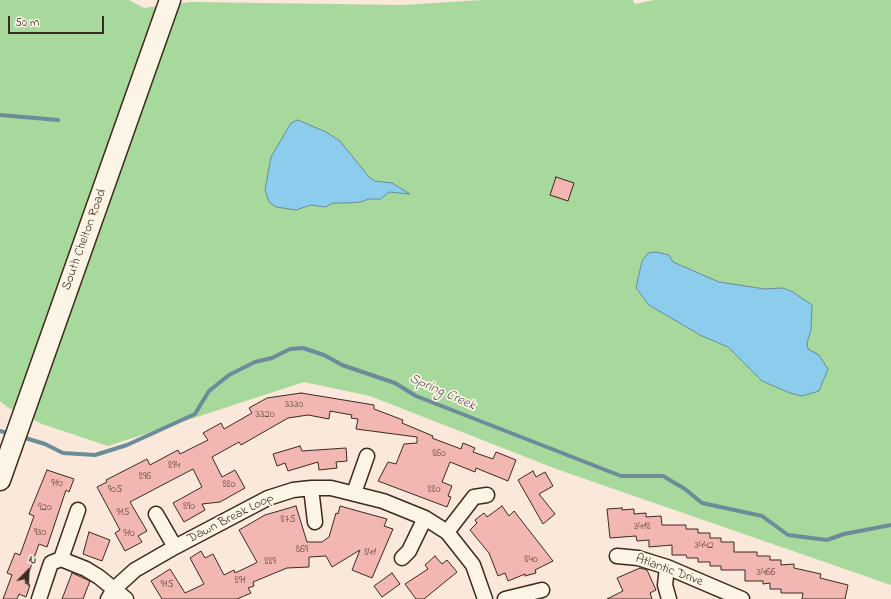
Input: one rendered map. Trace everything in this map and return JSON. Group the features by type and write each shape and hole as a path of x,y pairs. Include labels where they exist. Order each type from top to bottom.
{"main road":[{"name":"South Chelton Road","path":"3,472 170,0"}],"street":[{"path":"354,493 367,456"},
{"path":"311,488 315,522"},
{"name":"Dawn Break Loop","path":"111,594 135,570 268,498 293,490 332,488 382,501 425,518 447,532 473,565 485,599"},
{"path":"447,532 474,497 487,495"},
{"path":"39,599 51,564 61,559 78,510"},
{"name":"Dawn Break Loop","path":"156,514 175,547"},
{"path":"402,558 409,551 425,518"},
{"name":"Atlantic Drive","path":"617,556 638,558 666,567 732,598"},
{"path":"61,559 86,569 111,594 126,599"},
{"path":"666,567 665,585 668,599"},
{"path":"505,599 542,590"}],"green space":[{"path":"0,0 129,0 144,8 191,2 402,5 482,0 633,0 635,4 654,0 891,0 891,585 559,470 370,396 304,382 108,446 42,424 7,407 0,401"}],"water":[{"path":"298,120 326,132 340,141 369,177 375,181 392,183 410,194 389,192 381,199 369,199 361,202 333,203 325,207 311,205 296,210 276,207 269,202 265,190 271,157 291,123"},
{"path":"656,252 669,255 673,262 719,282 765,289 783,288 793,292 812,305 811,330 807,343 808,349 819,355 828,369 819,391 802,396 790,393 762,381 728,347 700,335 649,305 636,288 642,261 648,253"}],"building":[{"path":"556,177 574,183 568,201 550,195"},
{"path":"301,393 374,405 374,409 403,420 402,423 433,436 432,438 461,449 463,443 475,448 473,452 493,459 496,452 516,460 508,481 476,468 475,472 450,462 442,482 452,486 448,496 451,497 447,507 378,481 388,462 396,464 404,444 417,443 417,437 356,429 358,419 351,418 352,415 330,411 329,419 308,415 288,418 241,445 239,442 212,457 222,477 235,470 245,488 220,502 202,504 205,510 184,522 173,503 202,487 193,469 130,502 147,531 138,536 142,542 125,551 115,533 120,530 97,487 107,482 106,480 147,459 150,465 178,450 180,454 208,440 203,433 221,423 224,429 252,413 249,408 267,398"},
{"path":"300,446 302,451 346,448 347,461 336,462 337,468 319,470 318,462 288,471 285,463 277,466 273,454"},
{"path":"47,470 74,479 69,492 66,490 47,547 39,544 25,583 30,585 26,597 19,594 17,599 3,599 12,575 7,573 15,553 20,555 34,516 29,514"},
{"path":"533,471 536,477 545,472 553,486 539,494 555,514 543,524 518,480"},
{"path":"296,506 307,542 322,542 329,537 336,513 338,514 340,506 387,519 384,526 393,529 372,578 352,570 360,550 332,567 326,556 309,557 309,567 287,568 253,582 254,586 248,588 251,593 237,599 162,599 151,581 170,569 185,593 204,584 190,558 201,551 205,558 213,554 224,575 234,570 235,573 254,564 257,562 239,530 265,515"},
{"path":"502,506 509,516 514,511 553,561 535,570 536,573 525,576 525,574 508,581 505,573 498,576 489,553 470,530 477,523 475,520 484,513 487,517"},
{"path":"622,508 622,510 634,509 634,514 646,513 646,517 661,516 662,525 686,525 686,529 698,529 698,533 710,533 710,538 721,538 721,542 734,542 734,552 757,552 757,556 770,556 770,560 781,560 781,565 794,564 794,568 821,574 820,578 848,585 845,599 802,599 803,593 781,593 781,589 770,589 770,583 763,584 763,581 745,581 745,570 721,570 721,566 710,566 710,562 698,562 698,558 687,558 686,555 672,555 672,545 649,547 649,540 637,541 636,536 610,538 607,509"},
{"path":"89,532 110,540 102,561 83,554"},
{"path":"435,556 442,564 447,560 457,572 424,599 416,599 405,584 428,569 425,565"},
{"path":"640,568 647,570 656,590 650,593 652,599 607,599 623,591 617,578"},
{"path":"72,573 90,581 83,599 62,599"},
{"path":"392,573 400,584 382,597 374,586"}],"waterway":[{"path":"0,115 58,120"},
{"name":"Spring Creek","path":"22,437 45,444 63,453 95,455 127,445 195,414 209,391 229,375 255,362 272,358 290,349 303,348 324,355 342,365 395,383 416,396 621,476 663,476 685,489 702,503 762,516 788,535 827,540 844,534 891,525"},
{"name":"Spring Creek","path":"0,431 11,434"}]}
